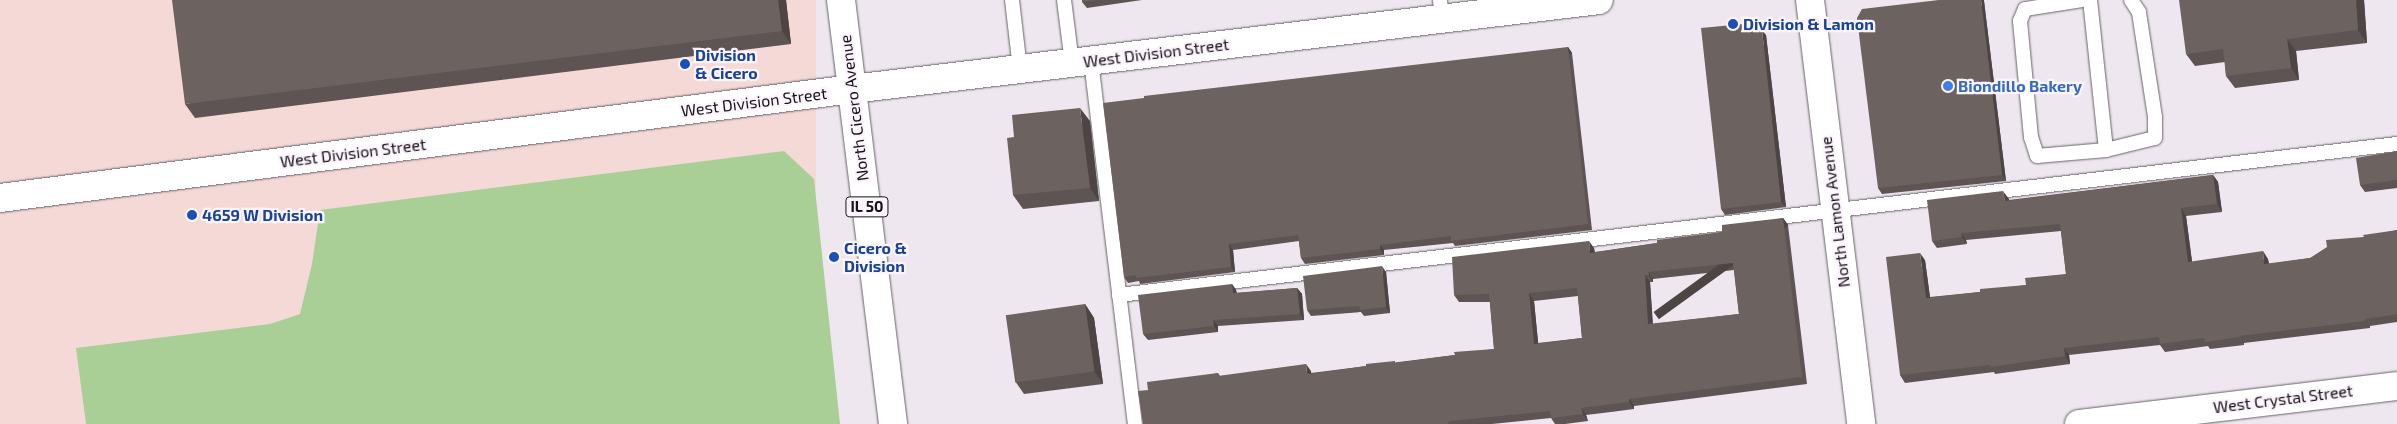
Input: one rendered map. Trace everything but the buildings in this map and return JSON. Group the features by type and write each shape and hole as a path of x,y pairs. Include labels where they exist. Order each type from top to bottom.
{"main road":[{"name":"North Cicero Avenue","path":"842,0 893,424"},
{"name":"West Division Street","path":"0,198 852,89 1082,62 1441,9 1598,0"},
{"name":"North Lamon Avenue","path":"1810,0 1861,424"},
{"name":"West Crystal Street","path":"2079,424 2397,386"}],"lane":[{"path":"1012,0 1020,70"},
{"path":"1064,0 1082,62 1119,295 1135,424"},
{"path":"2082,0 2026,9 2020,21 2031,137 2037,156 2106,150 2155,138 2155,117 2139,12 2130,0"},
{"path":"2090,0 2106,150"},
{"path":"1119,295 2397,144"}],"shaded area":[{"path":"0,0 816,0 816,424 0,424"}],"green space":[{"path":"784,151 814,179 840,424 86,424 76,348 270,324 300,314 312,264 320,210"}],"place":[{"name":"Division & Lamon","path":"1733,24"},
{"name":"Division & Cicero","path":"685,64"},
{"name":"Biondillo Bakery","path":"1948,86"},
{"name":"4659 W Division","path":"192,215"},
{"name":"Cicero & Division","path":"834,257"}]}
